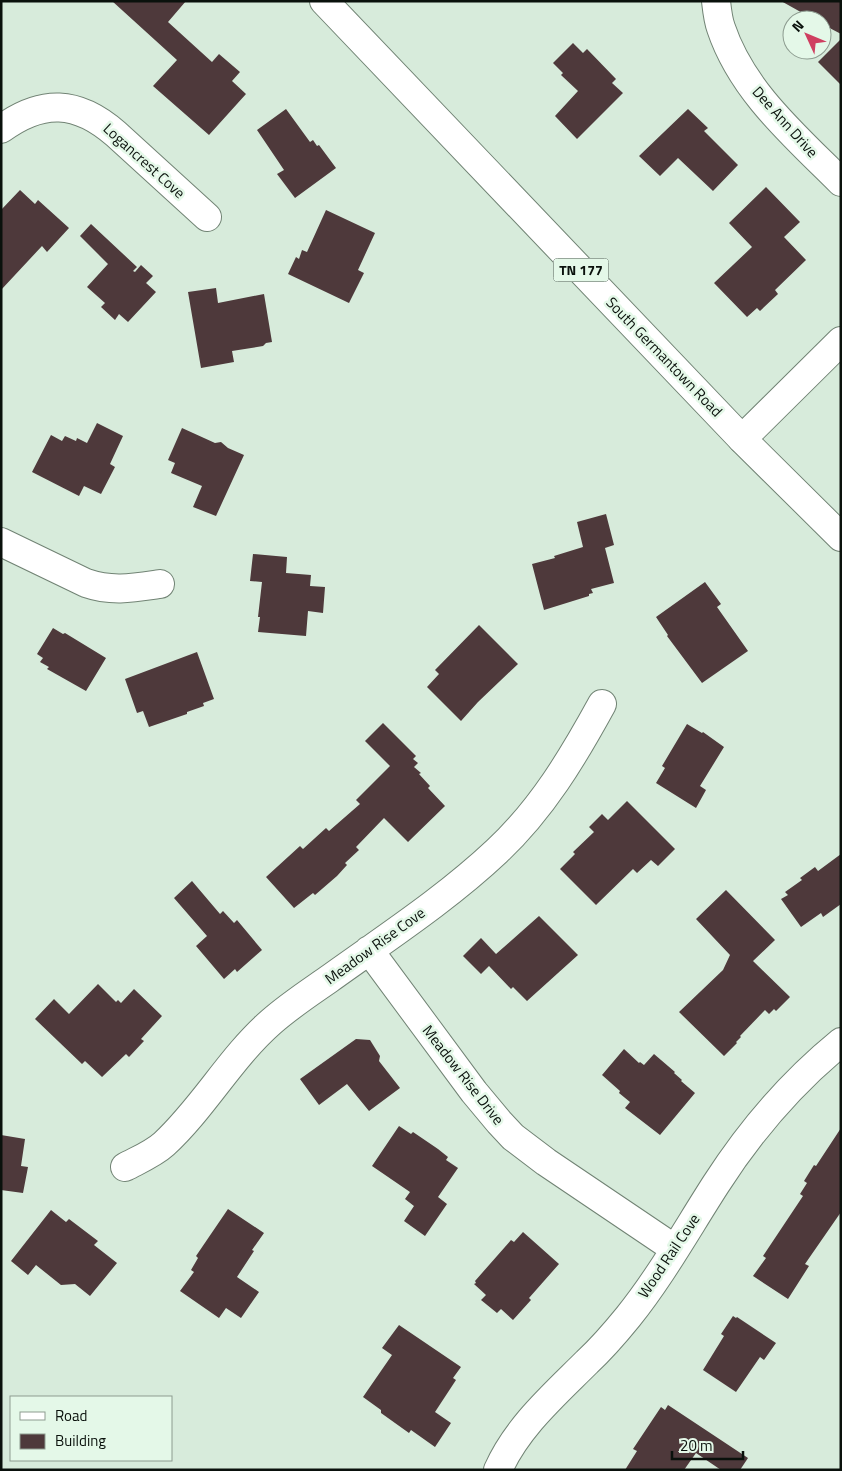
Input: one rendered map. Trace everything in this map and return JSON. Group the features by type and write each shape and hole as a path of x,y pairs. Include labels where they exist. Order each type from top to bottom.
{"street":[{"name":"South Germantown Road","path":"324,1 742,439 841,537"},
{"name":"Dee Ann Drive","path":"716,1 720,27 746,78 770,109 841,182"},
{"name":"Logancrest Cove","path":"1,129 14,119 31,111 47,107 90,115 103,123 207,217"},
{"path":"742,439 841,341"},
{"path":"1,542 97,587 114,590 160,584"},
{"name":"Meadow Rise Cove","path":"125,1168 162,1145 178,1130 236,1057 270,1023 460,882 498,851 549,792 602,704"},
{"name":"Meadow Rise Drive","path":"369,950 474,1092 513,1136 546,1162 675,1249"},
{"name":"Wood Rail Cove","path":"498,1470 521,1431 551,1396 589,1361 628,1316 675,1249 717,1182 750,1136 781,1098 819,1060 841,1042"}],"building":[{"path":"112,1 186,1 168,22 212,62 219,54 240,72 232,81 246,94 209,135 153,86 177,60"},
{"path":"781,1 841,1 841,34 832,29 832,10 797,10"},
{"path":"841,39 841,85 818,62 820,60 832,60 832,48"},
{"path":"573,43 583,53 587,49 616,79 612,83 623,93 577,139 555,116 578,91 561,75 563,73 553,63"},
{"path":"286,109 310,142 313,140 317,146 319,145 336,168 295,198 277,174 284,170 257,130"},
{"path":"688,109 708,128 704,131 738,165 713,191 678,158 660,176 639,156"},
{"path":"766,187 800,222 784,237 806,260 775,290 778,294 760,311 757,308 747,317 714,283 752,247 729,223"},
{"path":"20,190 35,204 38,200 69,228 47,252 42,246 1,290 1,210"},
{"path":"326,210 375,233 358,270 364,273 349,303 288,274 296,257 299,259 302,250 307,252"},
{"path":"91,224 137,267 133,271 135,272 141,265 153,276 146,283 156,292 128,322 119,314 115,320 101,307 105,303 87,287 108,264 80,236"},
{"path":"216,288 218,303 264,294 272,342 266,343 263,346 232,351 234,362 201,368 188,292"},
{"path":"97,423 123,436 110,464 115,467 101,494 84,486 79,496 32,472 51,435 62,441 65,436 76,441 77,438 87,443"},
{"path":"182,428 215,443 221,442 228,448 244,455 216,516 193,507 202,486 171,473 175,463 168,460"},
{"path":"606,514 614,545 605,548 614,583 591,589 593,593 589,594 589,596 544,610 532,564 555,558 554,556 583,547 577,522"},
{"path":"253,554 287,557 286,573 311,575 310,586 325,587 323,613 308,611 306,636 258,632 262,582 250,581"},
{"path":"705,582 721,604 717,607 748,651 702,683 667,636 656,617"},
{"path":"479,625 518,664 461,721 427,687 439,674 435,670"},
{"path":"53,628 63,634 65,633 106,658 86,691 47,669 49,667 40,662 43,658 37,654"},
{"path":"197,652 214,699 203,703 204,706 187,712 187,714 149,727 143,711 137,713 125,679"},
{"path":"383,723 416,756 413,759 418,763 414,767 430,786 428,788 445,806 408,842 384,818 356,847 359,850 345,863 347,865 337,876 315,895 313,893 294,908 266,877 300,846 303,849 326,828 329,831 360,804 356,800 390,766 365,741"},
{"path":"687,724 703,732 724,747 700,786 706,790 696,808 656,783 665,768 662,766"},
{"path":"627,801 675,849 658,866 651,860 637,873 633,869 596,905 560,869 575,854 573,852 594,832 589,827 602,814 608,820"},
{"path":"841,854 841,904 823,917 821,913 801,927 781,899 788,895 785,892 802,880 800,878 815,867 818,871"},
{"path":"192,881 220,914 223,911 234,923 237,920 262,950 237,972 235,969 224,979 196,946 207,936 174,898"},
{"path":"726,890 775,940 753,961 790,997 776,1011 774,1009 769,1014 765,1010 724,1056 679,1012 723,970 730,955 696,919"},
{"path":"539,916 578,955 527,1001 513,987 511,989 489,966 481,974 463,956 481,938 496,954"},
{"path":"98,984 116,1002 118,1000 121,1003 134,989 162,1016 141,1039 144,1041 129,1057 126,1054 102,1077 85,1061 82,1064 35,1019 54,999 69,1014"},
{"path":"356,1039 370,1040 380,1056 379,1061 400,1088 369,1111 347,1084 319,1105 300,1079"},
{"path":"624,1049 639,1063 644,1065 654,1054 695,1093 660,1135 625,1108 630,1102 602,1075"},
{"path":"399,1126 411,1134 413,1132 438,1149 448,1157 446,1160 458,1168 438,1197 447,1204 425,1236 404,1221 414,1206 405,1199 410,1192 372,1166"},
{"path":"841,1128 841,1212 805,1264 809,1266 788,1299 753,1276 766,1258 763,1256 803,1196 800,1194 807,1183 804,1181"},
{"path":"1,1135 25,1139 21,1166 28,1167 23,1193 1,1190"},
{"path":"228,1209 264,1233 237,1277 259,1292 241,1318 226,1308 219,1318 180,1291 194,1272 191,1270 198,1258 196,1256"},
{"path":"51,1210 66,1222 69,1219 98,1241 94,1245 117,1263 90,1296 75,1284 61,1285 36,1265 28,1275 11,1261"},
{"path":"523,1232 559,1264 529,1298 531,1300 513,1320 501,1309 497,1313 481,1300 486,1295 474,1284 511,1240 514,1242"},
{"path":"733,1316 776,1343 764,1360 760,1357 736,1392 703,1370 724,1336 721,1334"},
{"path":"399,1325 461,1367 453,1378 456,1380 435,1412 451,1423 435,1447 411,1430 409,1433 381,1413 381,1410 363,1397 392,1355 382,1348"},
{"path":"668,1405 748,1458 740,1470 721,1470 696,1453 684,1470 625,1470 637,1451 633,1449 661,1407 665,1410"}]}
